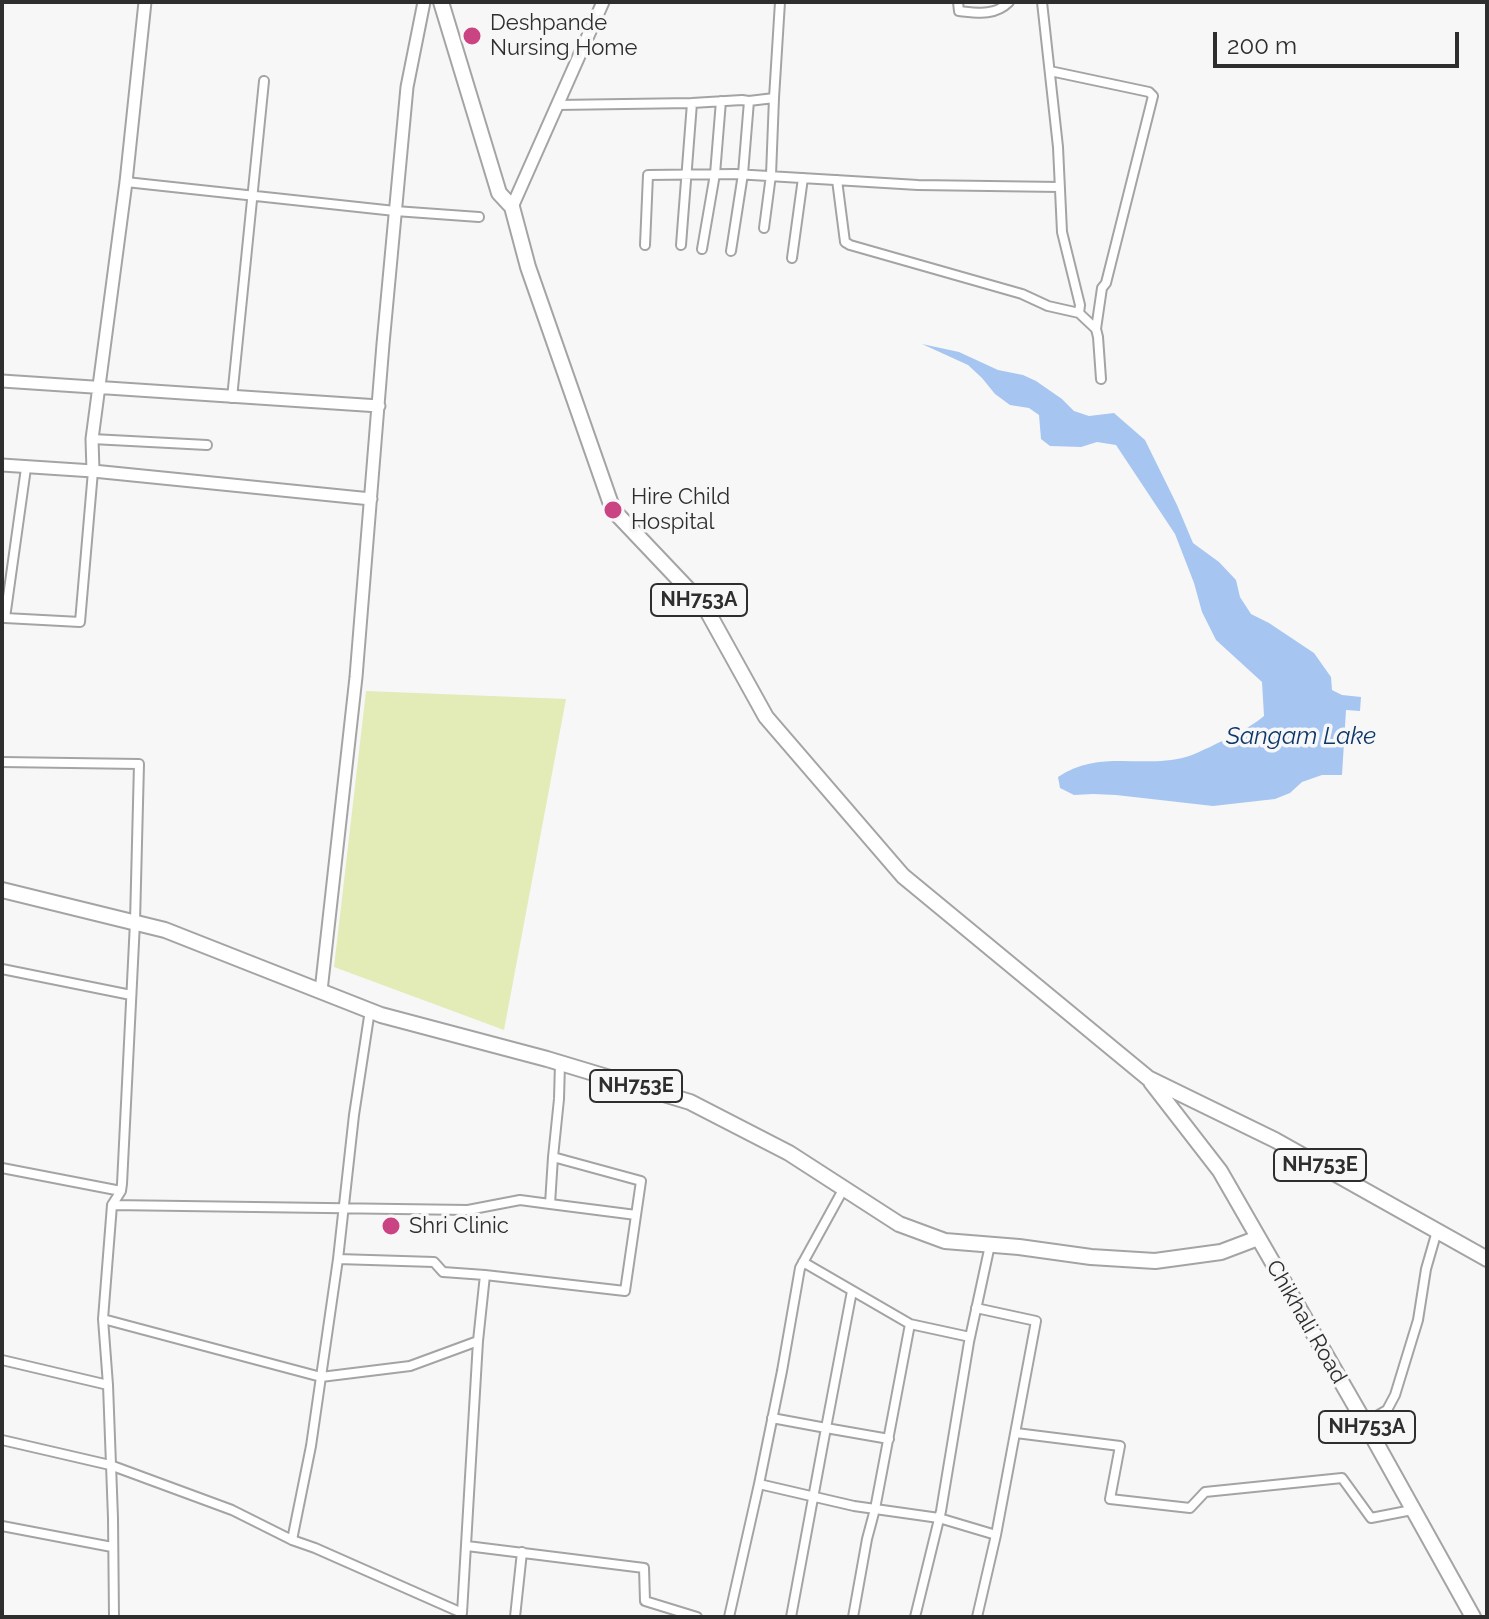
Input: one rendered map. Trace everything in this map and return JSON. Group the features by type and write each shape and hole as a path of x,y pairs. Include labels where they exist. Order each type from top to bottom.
{"highway":[{"name":"NH753A","path":"441,2 499,193 512,207 528,267 613,510 705,607 766,717 903,876 1148,1078"},
{"name":"NH753E","path":"2,890 165,930 381,1015 690,1102 789,1153 899,1224 945,1241 1155,1261 1221,1252 1258,1238"},
{"name":"NH753E","path":"1148,1078 1275,1140 1487,1259"},
{"name":"Chikhali Road","path":"1148,1078 1220,1171 1473,1617"}],"street":[{"path":"26,468 3,618 80,622 93,471 92,439 126,182 145,2"},
{"path":"321,991 356,677 407,87 424,2"},
{"path":"512,207 603,2"},
{"path":"764,228 771,175 780,2"},
{"path":"958,2 959,11 983,13 997,12 1009,2"},
{"path":"1042,2 1062,232 1080,305 1079,313"},
{"path":"1050,71 1149,92 1153,96 1106,283 1102,288 1096,329 1101,379"},
{"path":"232,398 264,81"},
{"path":"557,105 774,98"},
{"path":"702,249 715,174 721,101"},
{"path":"731,251 743,174 749,101"},
{"path":"681,245 692,103"},
{"path":"645,245 648,175 743,174 918,185 1060,187"},
{"path":"792,258 803,178"},
{"path":"837,180 845,242 850,245 1079,313 1096,329"},
{"path":"126,182 479,217"},
{"path":"2,381 379,406"},
{"path":"92,439 207,445"},
{"path":"2,465 371,499"},
{"path":"2,762 139,764 135,922 121,1191 112,1205 103,1319 113,1518 114,1617"},
{"path":"2,969 131,995"},
{"path":"292,1540 311,1446 370,1010"},
{"path":"550,1204 560,1063"},
{"path":"338,1259 434,1262 443,1272 625,1291 641,1181 553,1157"},
{"path":"2,1168 121,1191"},
{"path":"729,1617 759,1484 800,1268 844,1188"},
{"path":"112,1205 468,1210 520,1200 636,1215"},
{"path":"1365,1423 1387,1410 1395,1395 1418,1320 1426,1269 1437,1231"},
{"path":"915,1617 939,1518 970,1337 990,1245"},
{"path":"803,1262 910,1324 970,1337"},
{"path":"2,1440 110,1465 232,1510 292,1540 462,1613 478,1341 485,1275"},
{"path":"791,1617 852,1291"},
{"path":"976,1308 1036,1321 996,1535 977,1617"},
{"path":"103,1319 321,1377 410,1366 478,1341"},
{"path":"853,1617 910,1324"},
{"path":"2,1360 108,1385"},
{"path":"772,1418 889,1439"},
{"path":"1016,1433 1120,1446 1110,1499 1190,1508 1205,1492 1342,1478 1371,1518 1412,1510"},
{"path":"759,1484 875,1509 939,1518 996,1535"},
{"path":"2,1526 112,1547"},
{"path":"467,1546 644,1568 645,1601 697,1617"},
{"path":"515,1617 522,1552"}],"green space":[{"path":"366,691 566,699 504,1030 334,967"}],"water":[{"name":"Sangam Lake","path":"922,344 959,352 998,370 1023,375 1062,399 1074,411 1089,416 1114,413 1145,440 1193,543 1219,562 1236,580 1240,597 1251,614 1314,653 1331,677 1332,690 1342,695 1361,697 1360,711 1346,710 1342,775 1322,775 1302,782 1290,793 1275,799 1213,806 1116,795 1074,795 1060,788 1058,777 1089,764 1186,757 1238,733 1264,716 1262,682 1216,640 1202,612 1175,534 1116,445 1097,442 1081,447 1050,446 1041,439 1039,415 1029,408 1010,405 968,365"}],"place":[{"name":"Deshpande Nursing Home","path":"472,36"},
{"name":"Hire Child Hospital","path":"613,510"},
{"name":"Shri Clinic","path":"391,1226"}]}
